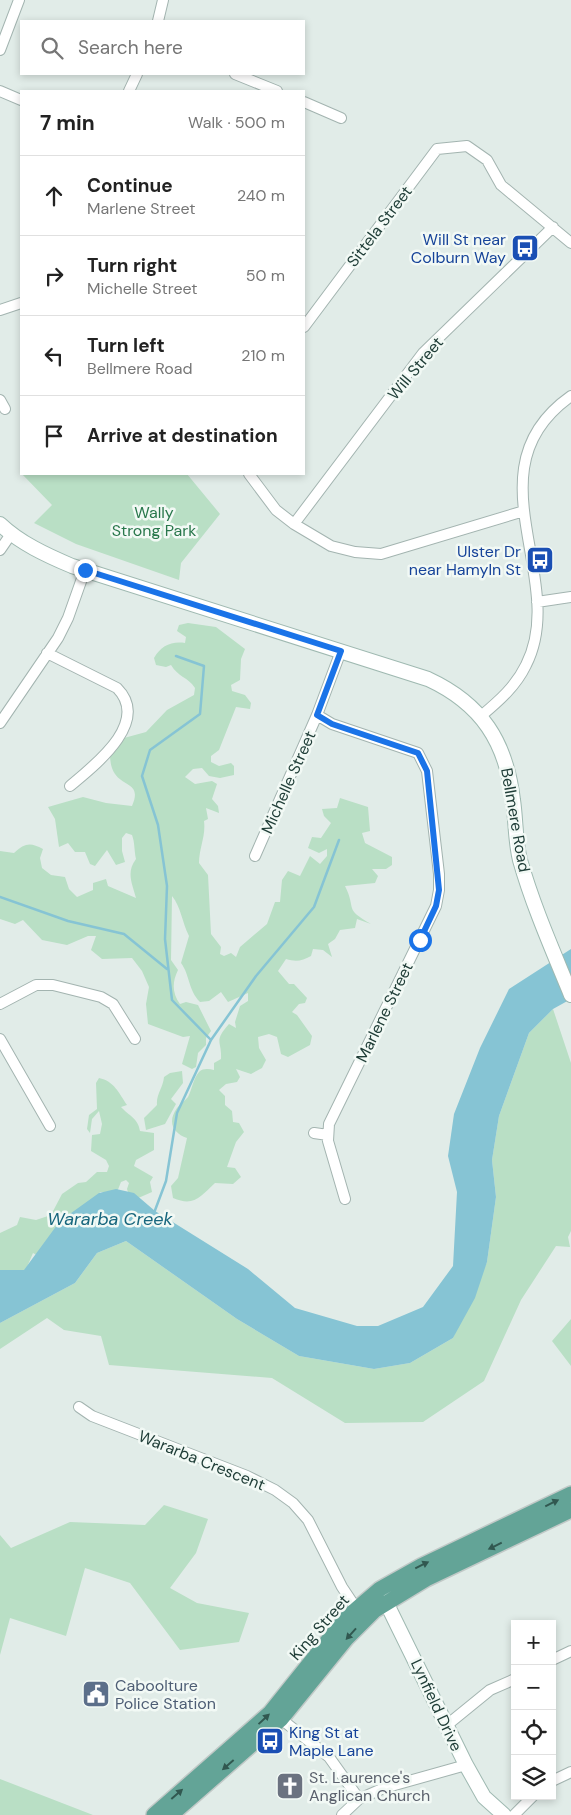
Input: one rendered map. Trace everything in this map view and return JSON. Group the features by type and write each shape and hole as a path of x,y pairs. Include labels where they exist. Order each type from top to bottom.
{"main road":[{"name":"Bellmere Road","path":"0,524 11,534 51,558 444,686 481,716 500,746 510,774 520,858 571,995"},
{"name":"King Street","path":"154,1815 270,1713 356,1608 383,1595 426,1579 535,1519 571,1494"},
{"name":"King Street","path":"535,1519 571,1510"},
{"name":"King Street","path":"171,1815 281,1719 383,1595"},
{"name":"Lynfield Drive","path":"383,1595 466,1765 484,1796 504,1815"}],"street":[{"path":"0,50 19,0"},
{"path":"158,20 163,0"},
{"path":"129,90 136,75"},
{"path":"237,75 275,90"},
{"path":"0,91 20,100"},
{"path":"305,102 341,118"},
{"name":"Sittela Street","path":"305,326 437,149 467,146 486,160 501,185 554,227"},
{"path":"554,227 571,243"},
{"name":"Will Street","path":"294,524 423,353 554,227"},
{"path":"0,310 20,303"},
{"path":"481,716 514,686 527,665 534,646 537,602 524,511 522,481 525,459 538,428 556,406 571,396"},
{"path":"0,400 5,409"},
{"path":"250,475 276,510 294,524 331,546 356,552 381,554 524,511"},
{"path":"0,550 11,534"},
{"path":"0,723 68,618 85,570"},
{"path":"537,602 571,597"},
{"name":"Michelle Street","path":"255,856 317,715 341,651"},
{"path":"47,653 116,688 124,695 128,706 123,728 107,755 70,786"},
{"name":"Marlene Street","path":"317,715 332,724 418,753 424,761 427,771 439,890 436,906 329,1124 328,1135 331,1158 345,1199"},
{"path":"0,1004 36,985 54,984 100,997 114,1004 135,1039"},
{"path":"0,1039 50,1126"},
{"path":"314,1133 328,1135"},
{"name":"Wararba Crescent","path":"79,1406 92,1416 247,1476 275,1490 293,1503 308,1520 342,1588 356,1608"},
{"path":"556,1658 571,1651"},
{"path":"447,1726 490,1690 511,1680"},
{"path":"281,1719 329,1757 359,1799"},
{"path":"342,1815 359,1799 384,1788 466,1765"},
{"path":"556,1779 571,1772"},
{"path":"514,1815 529,1800"}],"green space":[{"name":"Wally Strong Park","path":"23,475 188,475 220,514 181,563 179,580 76,544 34,523 52,505"},
{"path":"188,623 216,627 245,649 241,659 240,680 231,685 232,691 245,695 251,703 250,709 236,707 219,750 211,756 211,762 219,766 231,763 234,766 234,775 220,778 209,776 202,768 193,769 185,777 195,784 212,781 217,784 212,799 218,806 219,813 206,808 208,819 204,821 199,863 208,875 211,934 221,947 220,954 224,956 231,953 236,957 240,947 267,924 275,902 280,902 282,880 288,871 300,876 310,856 320,864 327,856 327,849 319,853 308,848 312,837 321,838 331,823 324,816 322,809 337,808 340,798 368,807 370,831 362,833 365,843 392,857 392,865 386,869 372,869 378,876 375,883 345,886 354,911 371,924 357,919 355,928 340,930 335,939 328,944 332,957 323,950 313,949 311,956 305,959 296,961 286,959 278,971 289,984 294,984 307,998 305,1003 299,1004 292,1012 297,1015 312,1036 310,1045 288,1057 281,1054 277,1037 269,1034 258,1037 259,1048 266,1060 262,1068 251,1074 236,1069 240,1077 237,1082 226,1084 219,1090 225,1096 225,1105 232,1111 233,1122 239,1123 244,1132 236,1142 227,1167 235,1168 241,1177 233,1184 215,1183 205,1193 192,1201 180,1201 173,1198 171,1186 178,1178 187,1138 175,1130 172,1118 177,1108 188,1097 199,1072 204,1069 214,1070 214,1063 221,1059 219,1041 221,1034 229,1024 236,1028 235,1022 240,1006 248,1001 248,993 228,1002 221,992 209,1001 200,1002 196,997 181,963 189,936 172,896 171,960 178,970 174,983 175,996 180,1004 186,1002 198,1005 211,1031 206,1038 206,1045 198,1053 196,1067 192,1069 182,1064 190,1036 183,1037 148,1024 146,1004 149,987 142,971 132,958 102,959 91,950 96,936 88,936 67,945 42,940 23,920 15,924 0,919 0,851 14,853 21,847 28,845 35,845 43,849 40,858 42,868 51,875 65,877 69,889 77,897 93,890 93,883 106,879 108,886 136,898 131,878 131,868 136,859 132,835 126,833 122,838 122,851 125,862 116,865 107,850 95,866 90,864 85,852 75,852 68,843 59,847 55,819 48,807 83,797 106,803 132,806 135,793 131,786 115,774 110,754 124,738 146,732 167,710 194,695 195,688 189,681 171,665 166,667 156,665 154,658 167,645 185,643 186,637 177,631 179,625"},
{"path":"553,1009 571,1063 571,1231 568,1237 570,1247 556,1246 521,1300 484,1381 423,1422 345,1423 272,1378 109,1365 101,1336 64,1330 47,1318 0,1349 0,1323 75,1283 97,1253 126,1241 237,1319 299,1356 374,1369 410,1363 453,1338 487,1262 496,1197 492,1160 499,1116 529,1033"},
{"path":"182,1071 183,1083 171,1099 176,1104 165,1124 146,1130 144,1118 157,1105 164,1077 170,1073"},
{"path":"99,1078 109,1082 116,1088 127,1105 121,1107 135,1120 140,1131 154,1133 154,1150 136,1160 134,1166 153,1177 150,1182 152,1192 136,1199 129,1195 127,1189 129,1183 126,1180 121,1182 117,1192 100,1192 96,1201 40,1257 33,1253 24,1274 0,1278 0,1233 17,1225 20,1217 36,1220 51,1215 62,1194 78,1183 86,1182 97,1172 107,1172 109,1166 106,1160 91,1151 92,1135 100,1134 102,1124 99,1111 92,1119 90,1133 87,1129 89,1115 97,1109 96,1083"},
{"path":"571,1319 571,1366 552,1341"},
{"path":"164,1505 208,1519 196,1553 170,1588 197,1603 249,1613 239,1642 180,1650 130,1583 85,1568 66,1636 10,1618 0,1655 0,1535 11,1548 70,1522 145,1525"},
{"path":"0,1779 93,1815 0,1815"}],"water":[{"name":"Wararba Creek","path":"571,949 571,999 553,1009 529,1033 499,1116 492,1160 496,1197 487,1262 475,1298 453,1338 410,1363 374,1369 299,1356 237,1319 126,1241 97,1253 75,1283 0,1323 0,1270 24,1270 60,1221 99,1193 116,1189 134,1193 155,1211 248,1269 295,1308 357,1326 378,1326 423,1307 453,1266 457,1192 448,1156 454,1114 480,1048 509,989"}],"waterway":[{"path":"176,656 204,666 200,714 150,750 142,776 158,825 167,886 165,939 172,1000 211,1040"},
{"path":"154,1213 166,1181 177,1113 211,1040 256,976 314,907 339,840"},
{"path":"0,897 68,921 124,934 167,969"}],"place":[{"name":"Will St near Colburn Way","path":"525,248"},
{"name":"Ulster Dr near Hamyln St","path":"540,560"},
{"name":"Caboolture Police Station","path":"96,1694"},
{"name":"King St at Maple Lane","path":"270,1741"},
{"name":"St. Laurence's Anglican Church","path":"290,1786"}],"route":[{"path":"85,570 341,651 331,682 317,715 332,724 405,747 418,753 424,761 427,771 439,874 439,890 436,906 420,940"}]}
